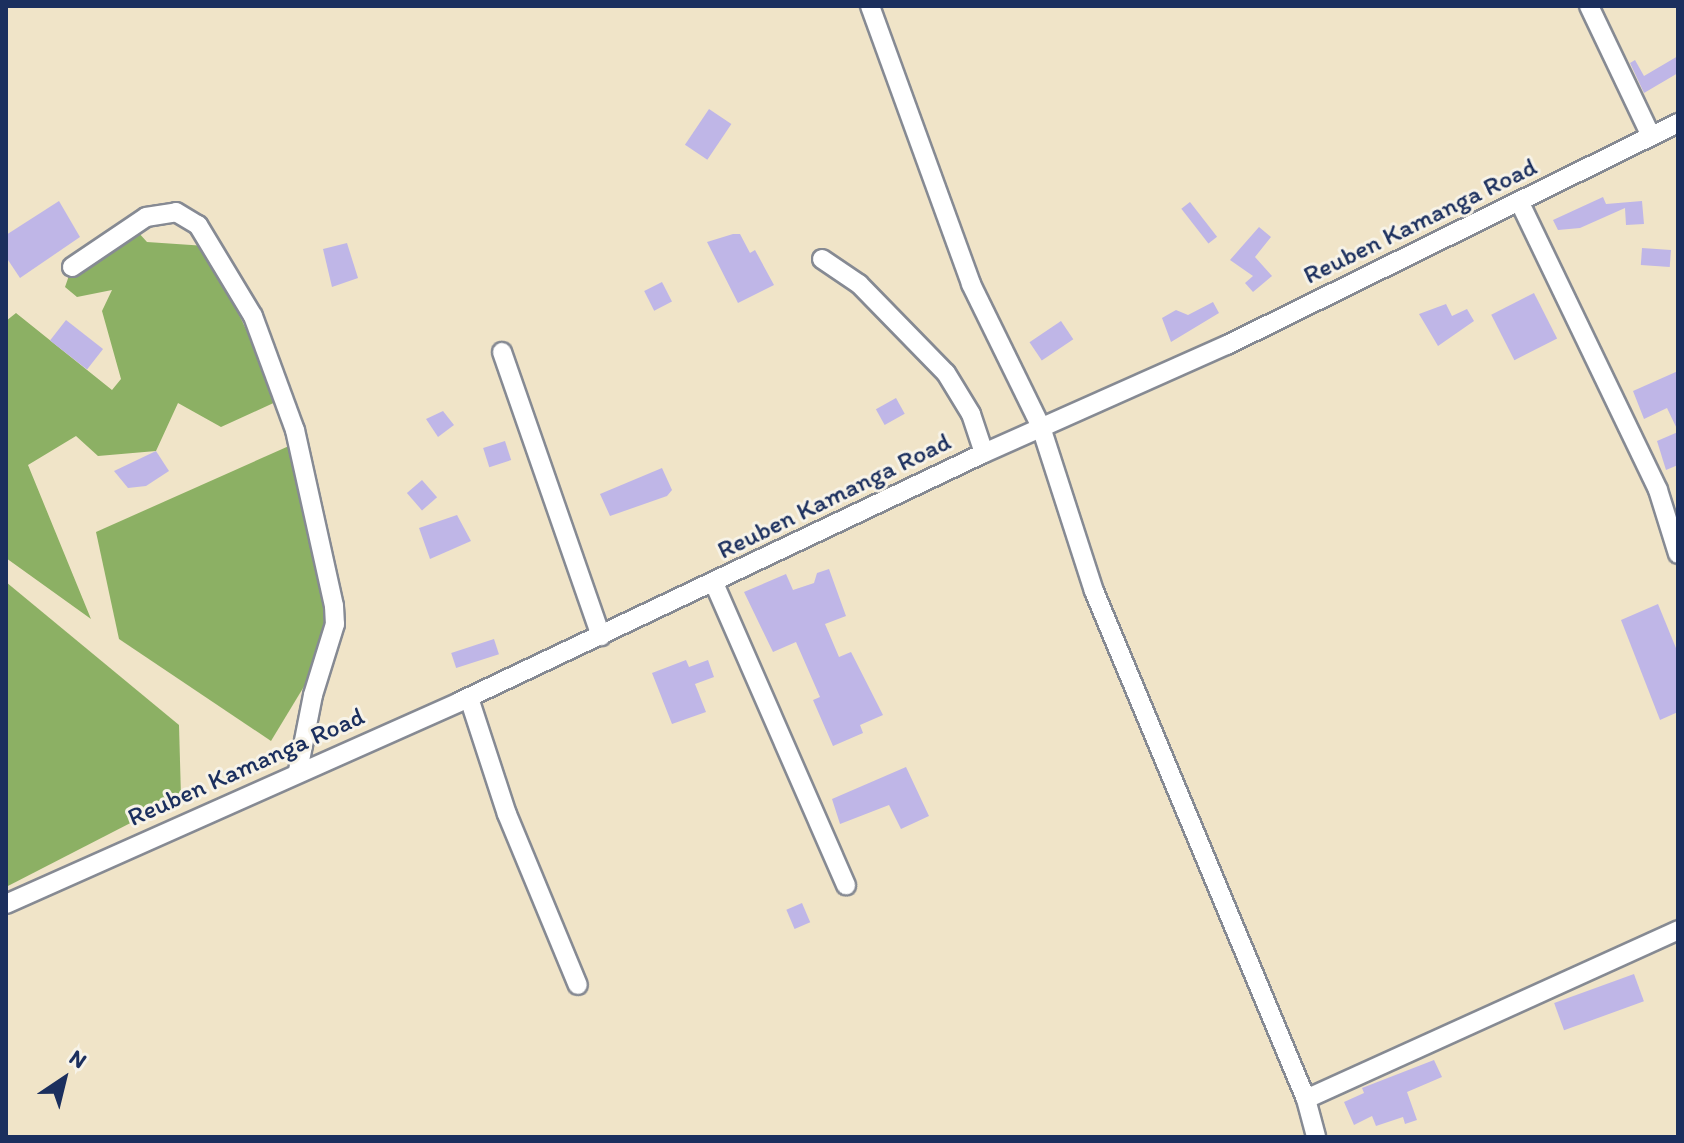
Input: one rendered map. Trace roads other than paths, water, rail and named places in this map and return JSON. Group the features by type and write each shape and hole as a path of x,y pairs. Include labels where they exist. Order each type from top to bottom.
{"street":[{"path":"870,6 971,284 1041,427 1094,591 1306,1099 1309,1135"},
{"path":"1589,6 1651,136"},
{"name":"Reuben Kamanga Road","path":"6,904 298,771 469,698 984,453 1227,345 1678,123"},
{"path":"1520,203 1658,490 1678,554"},
{"path":"72,267 146,217 176,212 198,225 253,316 295,430 334,606 335,624 313,695 298,771"},
{"path":"822,259 859,284 946,373 971,414 984,453"},
{"path":"502,352 601,636"},
{"path":"714,583 846,885"},
{"path":"469,698 507,814 578,985"},
{"path":"1306,1099 1678,930"}]}
